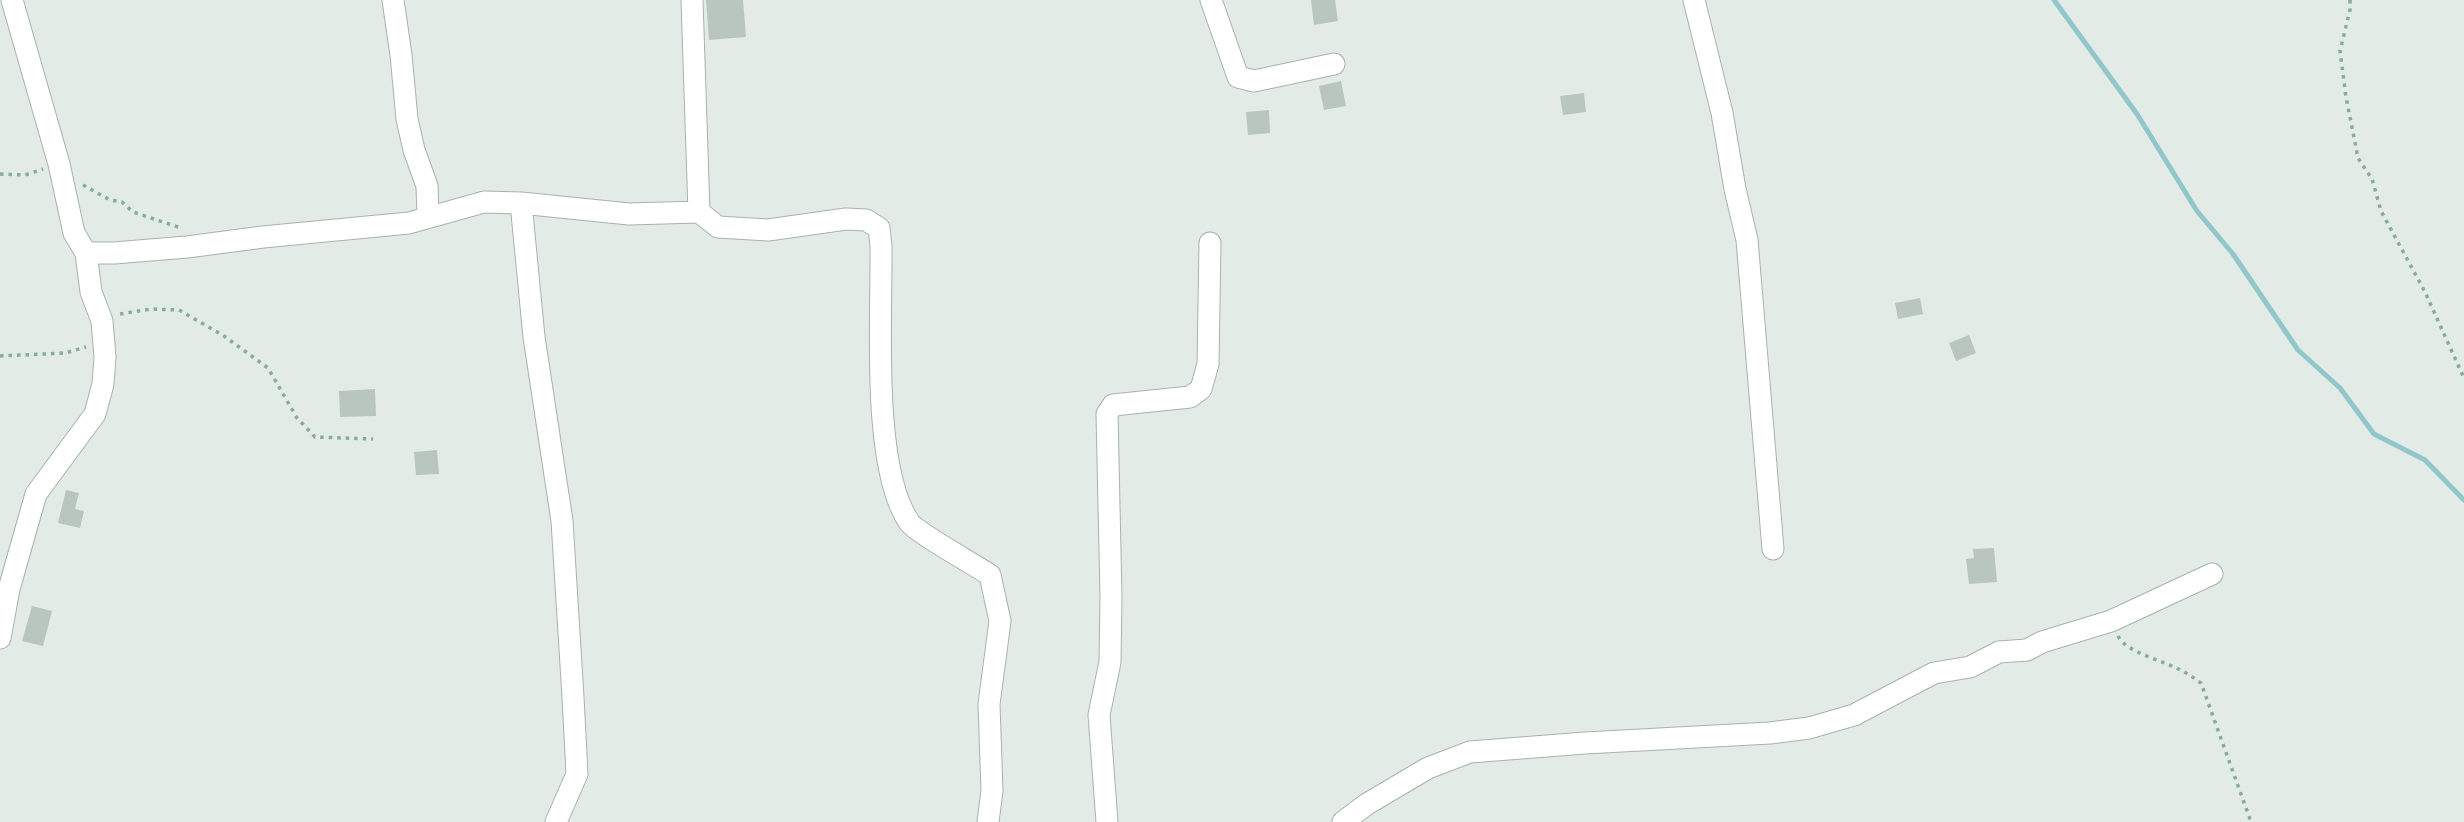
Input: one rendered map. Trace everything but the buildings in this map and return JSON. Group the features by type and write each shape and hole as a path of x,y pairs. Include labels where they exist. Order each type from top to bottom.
{"street":[{"path":"0,638 9,590 36,494 96,414 103,384 103,331 91,292 86,253 75,233 12,0"},
{"path":"393,0 407,119 414,150 427,186 428,216"},
{"path":"692,0 699,212"},
{"path":"1211,0 1238,77 1255,81 1334,64"},
{"path":"1694,0 1722,113 1747,240 1773,549"},
{"path":"86,253 144,251 371,228 409,223 484,202 629,214 699,212 718,227 768,230 846,219 866,220 879,228 882,414 895,492 911,524 990,575 1000,621 989,704 992,791 988,822"},
{"path":"521,203 534,337 562,521 573,697 577,774 556,822"},
{"path":"1107,822 1099,715 1110,662 1107,414 1113,405 1190,397 1201,389 1208,365 1210,243"},
{"path":"1343,822 1367,804 1428,768 1470,751 1770,733 1809,728 1854,715 1934,673 1970,667 1999,652 2027,650 2042,642 2111,621 2212,574"}],"path":[{"path":"2350,0 2340,51 2358,158 2372,179 2381,211 2424,292 2464,378"},
{"path":"0,174 60,171 110,200 122,202 133,212 188,231"},
{"path":"0,356 65,353 103,331 112,315 151,309 179,310 224,336 268,368 297,418 315,437 373,439"},
{"path":"2111,621 2121,642 2182,670 2201,683 2251,822"}],"waterway":[{"path":"2054,0 2137,114 2197,211 2233,254 2298,350 2340,388 2374,434 2425,460 2464,500"}]}
